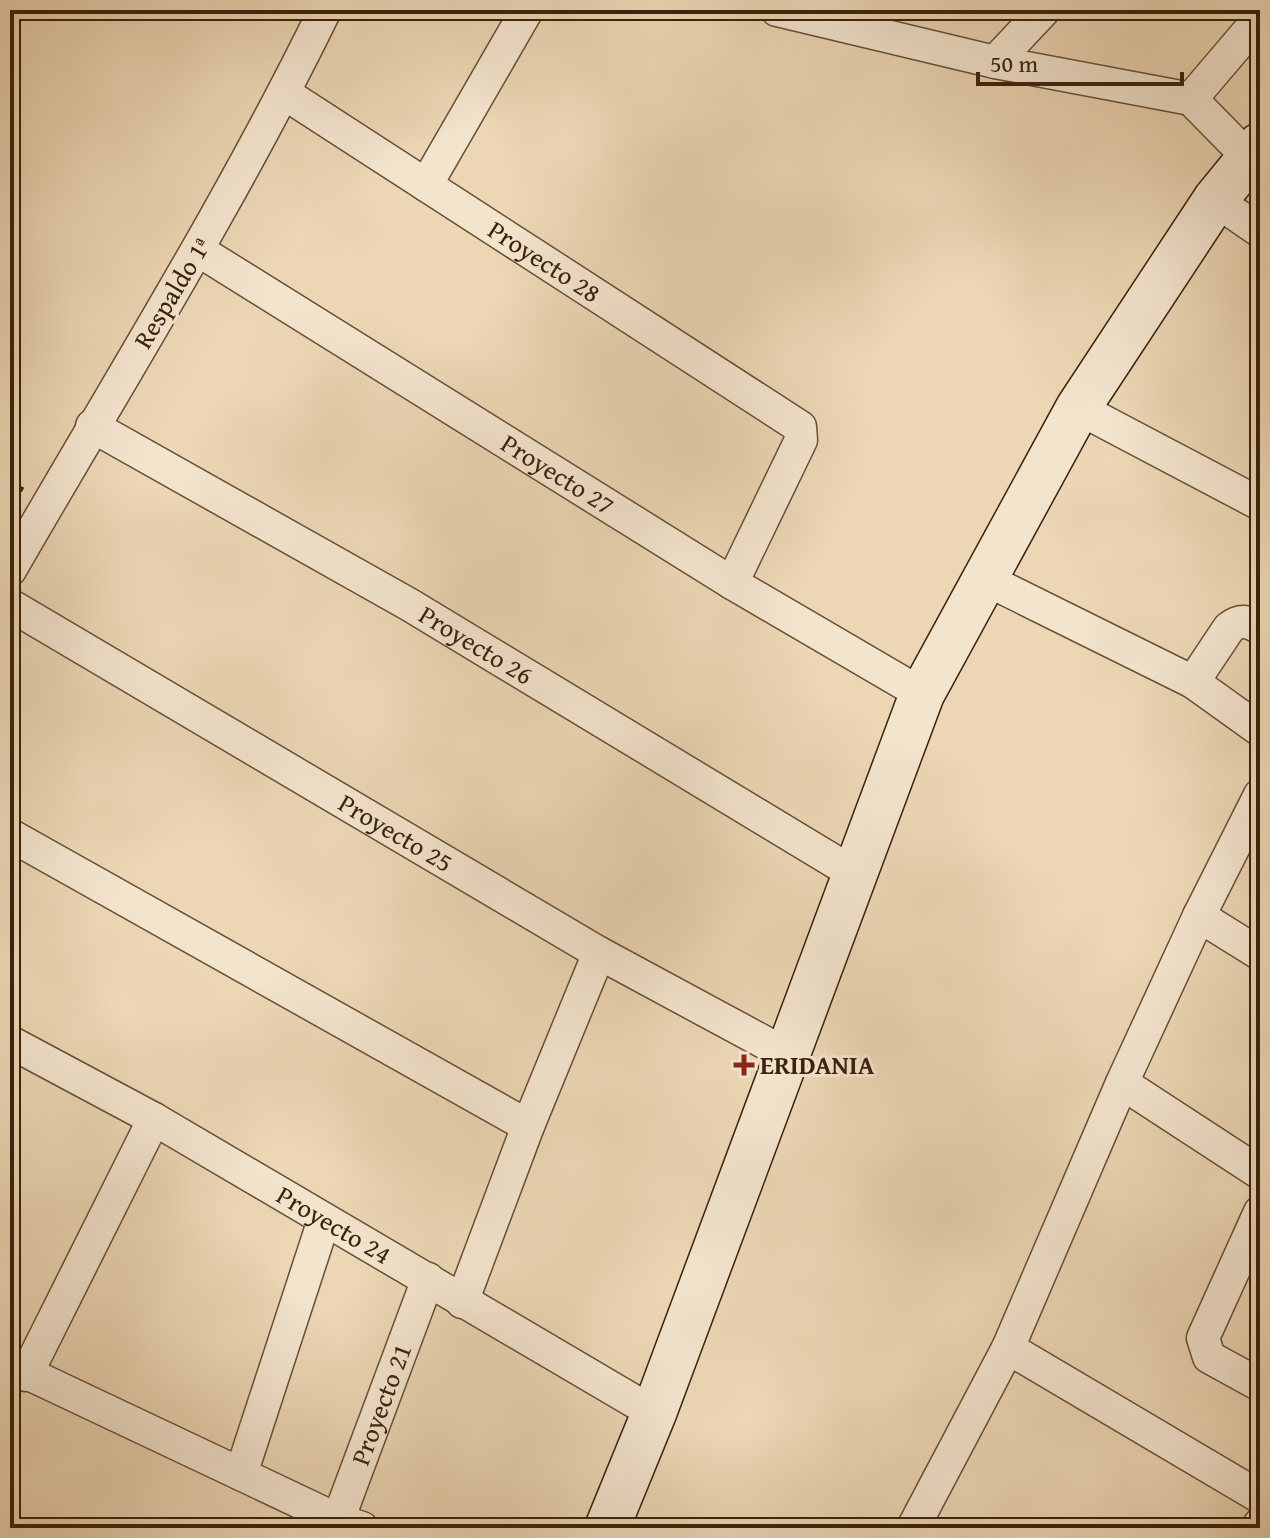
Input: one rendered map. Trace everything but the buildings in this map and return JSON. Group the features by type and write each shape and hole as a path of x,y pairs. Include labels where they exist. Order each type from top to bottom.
{"main road":[{"path":"607,1528 654,1413 922,694 1078,408 1215,200 1254,151"}],"street":[{"name":"Respaldo 1ª","path":"10,570 198,250 284,93 325,10"},
{"path":"426,185 527,10"},
{"path":"777,10 832,16 995,62 1191,99 1254,151"},
{"path":"995,62 1044,10"},
{"path":"1191,99 1260,18"},
{"name":"Proyecto 28","path":"284,93 803,432 732,583"},
{"path":"1215,200 1260,231"},
{"name":"Proyecto 27","path":"198,250 732,583 922,694"},
{"path":"1078,408 1260,504"},
{"name":"Proyecto 26","path":"92,426 410,605 855,874"},
{"path":"985,579 1193,682 1260,730"},
{"name":"Proyecto 25","path":"10,605 599,953 786,1054"},
{"path":"1193,682 1236,622 1248,621 1260,628"},
{"path":"913,1528 1008,1348 1122,1083 1199,916 1260,795"},
{"path":"10,835 528,1126"},
{"path":"1199,916 1260,954"},
{"path":"462,1302 528,1126 599,953"},
{"name":"Proyecto 24","path":"10,1042 154,1119 654,1413"},
{"path":"1122,1083 1260,1173"},
{"path":"154,1119 18,1370 345,1525"},
{"path":"1260,1212 1203,1338 1209,1357 1260,1385"},
{"path":"241,1474 324,1220"},
{"name":"Proyecto 21","path":"345,1525 428,1279"},
{"path":"1008,1348 1260,1497"}],"place":[{"name":"ERIDANIA","path":"744,1065"}]}
